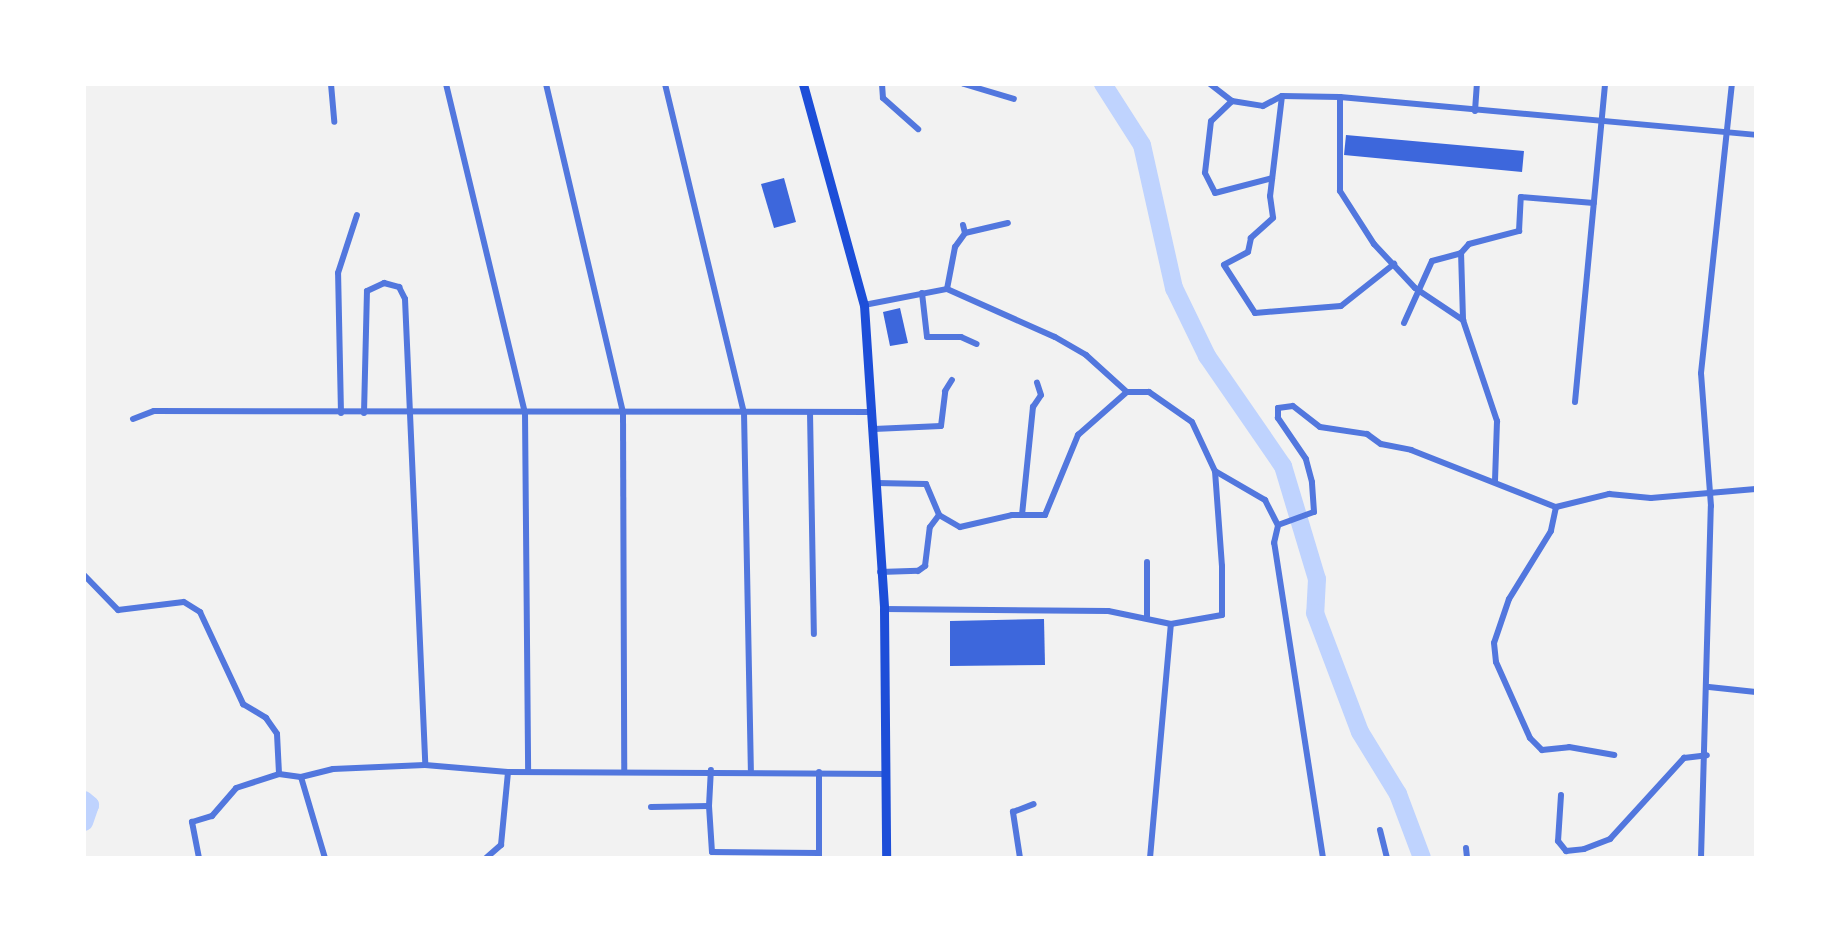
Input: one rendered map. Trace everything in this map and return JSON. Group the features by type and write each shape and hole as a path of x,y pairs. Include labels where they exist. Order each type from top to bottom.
{"main road":[{"path":"802,84 864,305 874,412 878,572 884,609 888,774 886,858"}],"street":[{"path":"331,84 334,122"},
{"path":"446,84 525,412 528,771"},
{"path":"546,84 623,413 624,770"},
{"path":"665,84 744,412 751,770"},
{"path":"882,84 883,98 918,129"},
{"path":"964,84 1014,99"},
{"path":"1210,84 1232,101 1263,106 1282,96 1340,97 1756,135"},
{"path":"1475,111 1477,84"},
{"path":"1575,402 1605,84"},
{"path":"1701,858 1709,687 1708,494 1701,373 1732,84"},
{"path":"1282,96 1272,178 1273,218 1251,238 1248,252 1224,265 1255,313 1341,306 1394,264"},
{"path":"1340,97 1340,191 1374,244 1415,288 1463,320"},
{"path":"1232,101 1211,121 1205,173 1215,193 1272,178"},
{"path":"1404,323 1415,288 1432,261 1461,253 1469,244 1519,231 1521,197 1594,202"},
{"path":"341,413 338,273 357,215"},
{"path":"947,289 955,247 965,233 1008,223"},
{"path":"963,225 965,233"},
{"path":"1461,253 1463,320 1497,421 1495,481"},
{"path":"364,413 367,291 384,283 399,287 405,299 406,413 412,555 420,561 425,765"},
{"path":"864,305 947,289 1055,337 1086,355 1126,392"},
{"path":"922,293 927,337 961,337 976,344"},
{"path":"874,429 941,426 945,391 952,380"},
{"path":"1022,515 1033,406 1041,394 1036,383"},
{"path":"876,483 926,484 939,515 960,527 1022,515 1045,515 1078,435 1126,392 1149,392 1192,422 1215,471 1222,615 1171,624 1147,616 1108,611 884,609"},
{"path":"1278,525 1302,515 1314,513 1312,482 1306,459 1278,418 1284,404 1320,427 1366,434 1381,444 1411,450 1495,481 1556,507 1609,494 1652,498 1756,489"},
{"path":"134,419 154,411 874,412"},
{"path":"810,412 814,633"},
{"path":"1215,471 1265,500 1278,525 1274,543 1323,858"},
{"path":"1556,507 1551,531 1509,598 1494,642 1496,662 1530,738 1542,750 1569,747 1614,755"},
{"path":"878,572 918,571 925,566 930,527 939,515"},
{"path":"1147,562 1147,616"},
{"path":"84,575 118,610 184,602 200,612 243,705 266,718 277,734 279,774"},
{"path":"1150,858 1171,624"},
{"path":"1709,687 1756,692"},
{"path":"1561,795 1558,841 1566,851 1584,849 1610,839 1684,758 1707,754"},
{"path":"199,858 192,822 212,816 236,788 279,774 301,777 333,769 425,765 508,772 751,770 888,774"},
{"path":"711,770 709,806 712,852 819,855 819,772"},
{"path":"486,858 501,845 508,772"},
{"path":"301,777 324,858"},
{"path":"1020,858 1013,812 1034,804"},
{"path":"651,807 709,806"},
{"path":"1380,830 1387,858"},
{"path":"1467,848 1467,858"}],"building":[{"path":"1346,135 1524,151 1522,172 1344,155"},
{"path":"784,178 796,222 774,228 761,184"},
{"path":"900,308 908,343 890,346 883,312"},
{"path":"1044,619 1045,665 950,666 950,621"}],"waterway":[{"path":"1103,84 1142,145 1174,288 1207,356 1283,466 1317,579 1315,613 1360,732 1398,794 1422,858"},
{"path":"84,800 90,805 84,822"}]}
